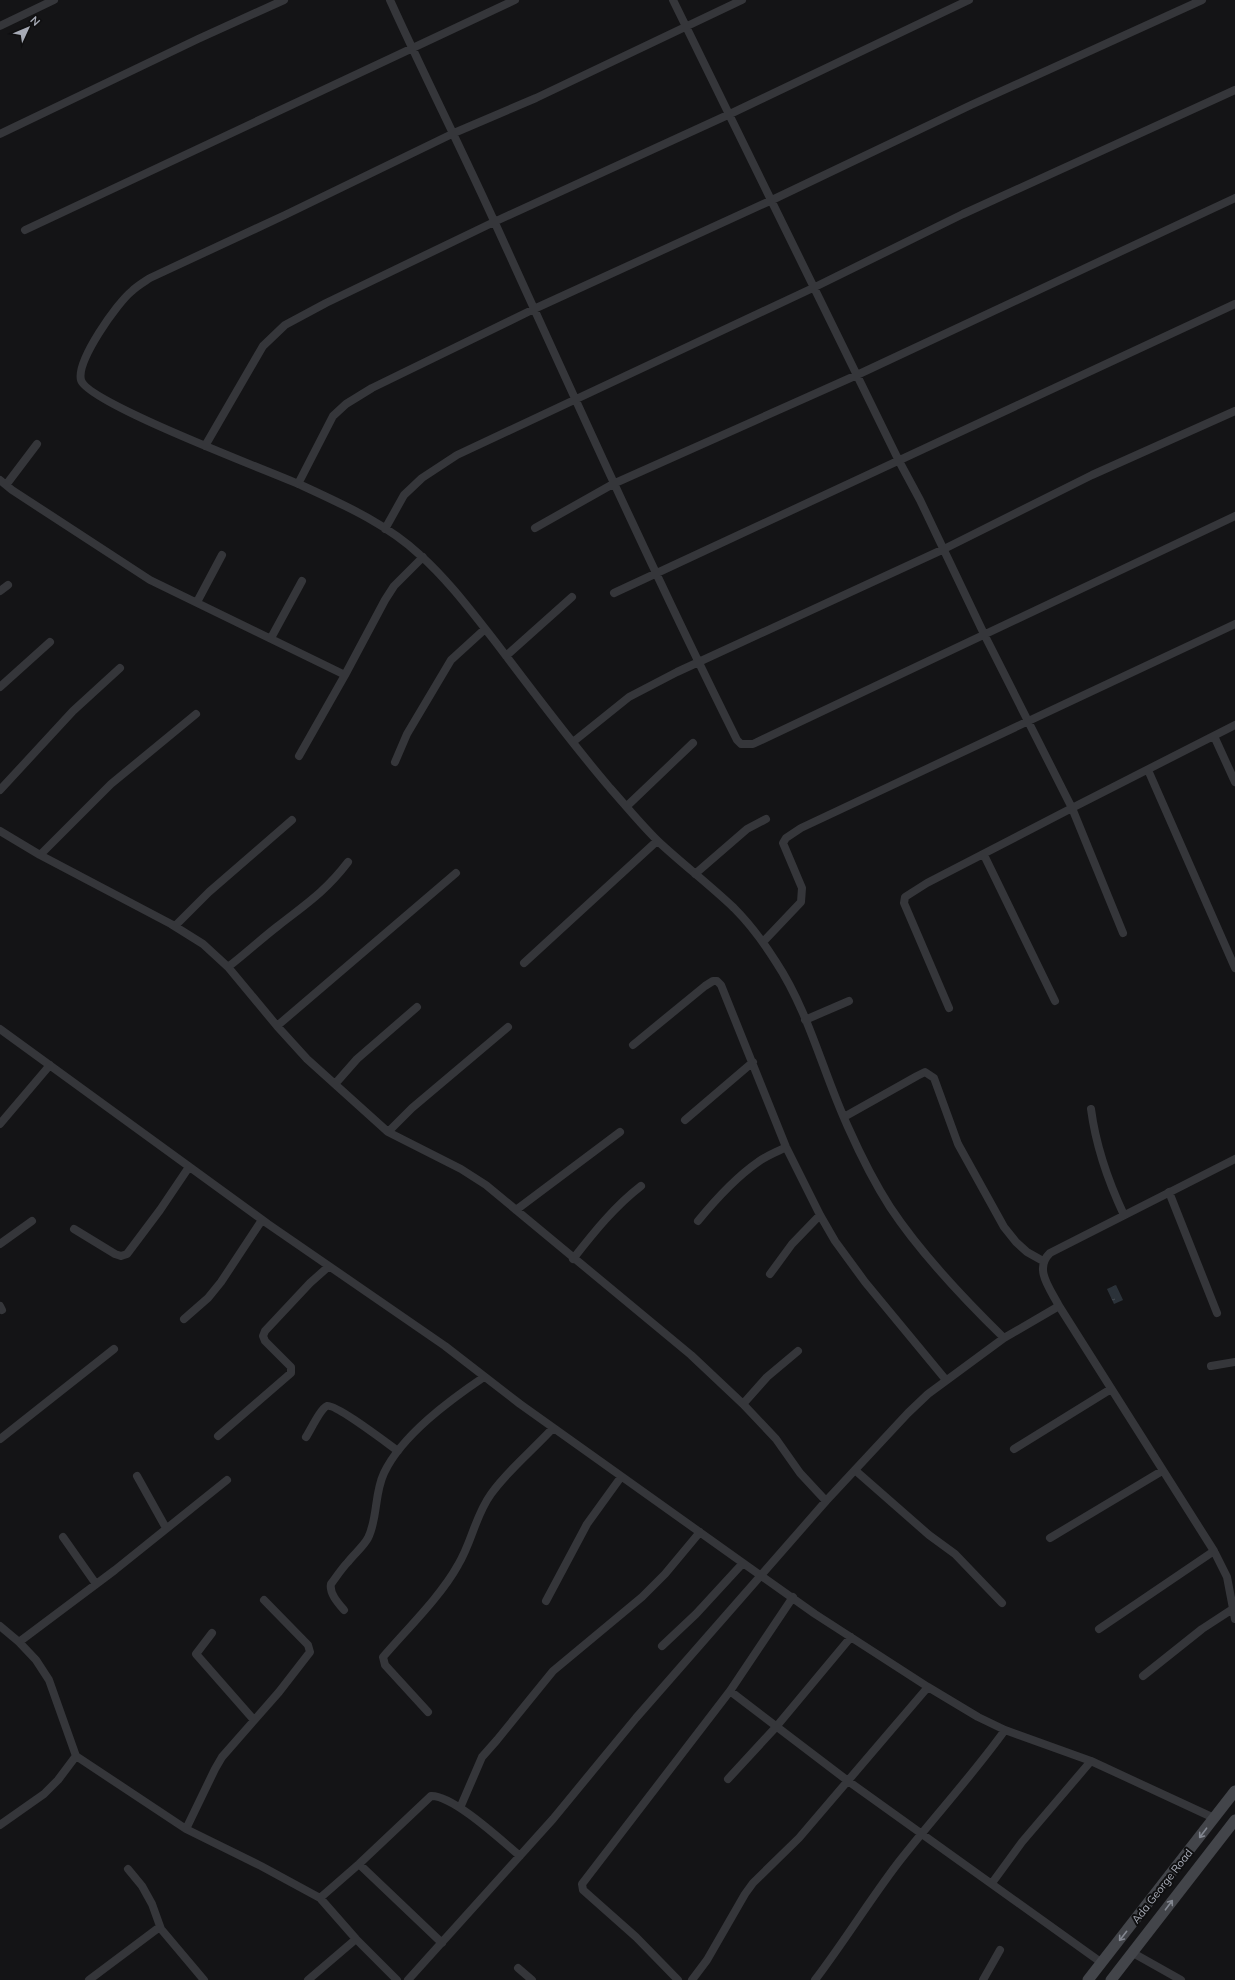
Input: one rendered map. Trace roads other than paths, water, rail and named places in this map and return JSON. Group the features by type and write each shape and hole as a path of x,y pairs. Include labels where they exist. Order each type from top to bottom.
{"main road":[{"name":"Ada George Road","path":"1088,1980 1235,1791"},
{"name":"Ada George Road","path":"1111,1980 1233,1825"}],"street":[{"path":"0,26 54,0"},
{"path":"0,134 171,51 284,0"},
{"path":"390,0 454,133 613,484 658,574 698,662 737,740 742,744 754,744 1235,516"},
{"path":"25,230 515,0"},
{"path":"673,0 899,461 920,500 984,634 1072,808 1123,933"},
{"path":"742,0 536,98 454,133 285,215 150,278 131,291 120,303 94,341 83,364 80,378 82,384 87,390 205,446 298,484 385,529 423,557 458,595 572,742 657,841 736,910 763,942 794,994 844,1117 872,1175 891,1208 942,1273 972,1307 1004,1338"},
{"path":"205,446 263,346 285,325 326,303 494,222 730,114 969,0"},
{"path":"298,484 333,416 346,404 372,388 534,309 772,200 971,105 1202,0"},
{"path":"385,529 404,495 422,478 457,455 815,287 963,214 1235,90"},
{"path":"535,528 613,484 857,375 1235,198"},
{"path":"614,593 658,574 1235,304"},
{"path":"572,742 630,697 677,672 944,549 1092,475 1235,411"},
{"path":"37,444 3,482 150,580 345,675"},
{"path":"197,602 222,555"},
{"path":"299,756 385,600 394,586 423,557"},
{"path":"271,638 302,581"},
{"path":"0,591 8,585"},
{"path":"506,656 572,597"},
{"path":"763,942 801,902 802,888 783,843 786,838 801,828 1235,624"},
{"path":"395,762 407,734 451,660 484,628"},
{"path":"0,687 50,642"},
{"path":"0,790 73,711 120,668"},
{"path":"40,855 111,784 196,714"},
{"path":"949,1008 904,902 905,897 927,883 1235,725"},
{"path":"1214,736 1235,782"},
{"path":"627,806 693,743"},
{"path":"1148,770 1235,968"},
{"path":"695,874 747,829 766,819"},
{"path":"175,926 209,892 292,820"},
{"path":"0,831 40,855 175,926 203,944 228,967 277,1026 307,1059 388,1132 461,1169 486,1185 573,1259 691,1355 743,1404 776,1439 800,1473 826,1501"},
{"path":"524,963 657,841"},
{"path":"984,855 1055,1001"},
{"path":"228,967 278,926 313,901 333,882 348,862"},
{"path":"277,1026 456,874"},
{"path":"633,1045 705,986 713,981 717,981 721,985 786,1147 820,1215 835,1241 865,1282 946,1380"},
{"path":"805,1020 849,1001"},
{"path":"334,1084 357,1059 417,1007"},
{"path":"388,1132 412,1108 508,1027"},
{"path":"0,1029 262,1220 433,1338 621,1477 792,1598 928,1687 978,1717 1005,1730 1091,1761 1214,1818"},
{"path":"685,1120 753,1062"},
{"path":"0,1124 50,1065"},
{"path":"844,1117 917,1076 925,1072 930,1074 934,1078 958,1144 1000,1222 1016,1242 1027,1252 1043,1261"},
{"path":"1091,1110 1104,1167 1110,1185 1124,1215"},
{"path":"516,1210 620,1132"},
{"path":"698,1221 740,1175 759,1160 786,1147"},
{"path":"1235,1159 1050,1253 1043,1261 1043,1272 1059,1306 1214,1551 1227,1577 1235,1619"},
{"path":"74,1229 115,1254 121,1256 127,1254 160,1210 189,1167"},
{"path":"573,1259 610,1214 627,1197 641,1186"},
{"path":"1169,1192 1217,1313"},
{"path":"770,1274 792,1244 820,1215"},
{"path":"184,1319 208,1298 221,1282 262,1220"},
{"path":"0,1244 32,1221"},
{"path":"218,1436 291,1373 291,1367 265,1341 263,1336 270,1326 310,1283 328,1267"},
{"path":"408,1980 582,1785 636,1718 762,1576 826,1501 856,1471 908,1413 928,1394 1004,1338 1059,1306"},
{"path":"0,1439 114,1349"},
{"path":"743,1404 767,1377 798,1351"},
{"path":"1211,1366 1235,1362"},
{"path":"344,1610 335,1599 331,1587 367,1539 374,1512 377,1492 384,1473 398,1451 442,1409 484,1376"},
{"path":"1014,1449 1111,1389"},
{"path":"306,1437 322,1410 326,1407 331,1407 356,1421 398,1451"},
{"path":"428,1712 389,1670 382,1658 443,1587 458,1567 474,1533 477,1518 491,1493 553,1428"},
{"path":"856,1471 930,1535 955,1554 1002,1603"},
{"path":"1050,1538 1162,1471"},
{"path":"137,1476 166,1528"},
{"path":"546,1601 588,1524 621,1477"},
{"path":"19,1642 96,1584 227,1480"},
{"path":"460,1808 482,1757 553,1671 642,1596 665,1574 700,1532"},
{"path":"63,1538 96,1584"},
{"path":"1099,1628 1214,1551"},
{"path":"662,1646 696,1614 743,1563"},
{"path":"678,1980 636,1937 583,1890 582,1884 730,1691 792,1598"},
{"path":"186,1829 215,1769 240,1735 279,1692 310,1652 308,1645 264,1600"},
{"path":"1143,1676 1202,1629 1234,1608"},
{"path":"0,1626 19,1642 36,1660 49,1680 76,1756 186,1829 261,1866 320,1898 356,1939 397,1980"},
{"path":"212,1633 196,1654 254,1720"},
{"path":"728,1778 776,1727 852,1637"},
{"path":"692,1980 707,1960 745,1894 773,1863 799,1838 928,1687"},
{"path":"730,1691 848,1781 1102,1963"},
{"path":"815,1980 886,1879 921,1834 982,1762 1005,1730"},
{"path":"0,1825 44,1794 58,1780 76,1756"},
{"path":"992,1883 1027,1836 1091,1761"},
{"path":"320,1898 431,1796 436,1796 460,1808 520,1856"},
{"path":"358,1864 442,1943"},
{"path":"128,1869 152,1904 161,1929 204,1980"},
{"path":"89,1980 157,1930 161,1929"},
{"path":"308,1980 356,1939"},
{"path":"983,1980 1000,1950"},
{"path":"1133,1953 1181,1980"},
{"path":"518,1968 532,1980"}],"water":[{"path":"1116,1285 1123,1300 1114,1304 1107,1289"}]}
